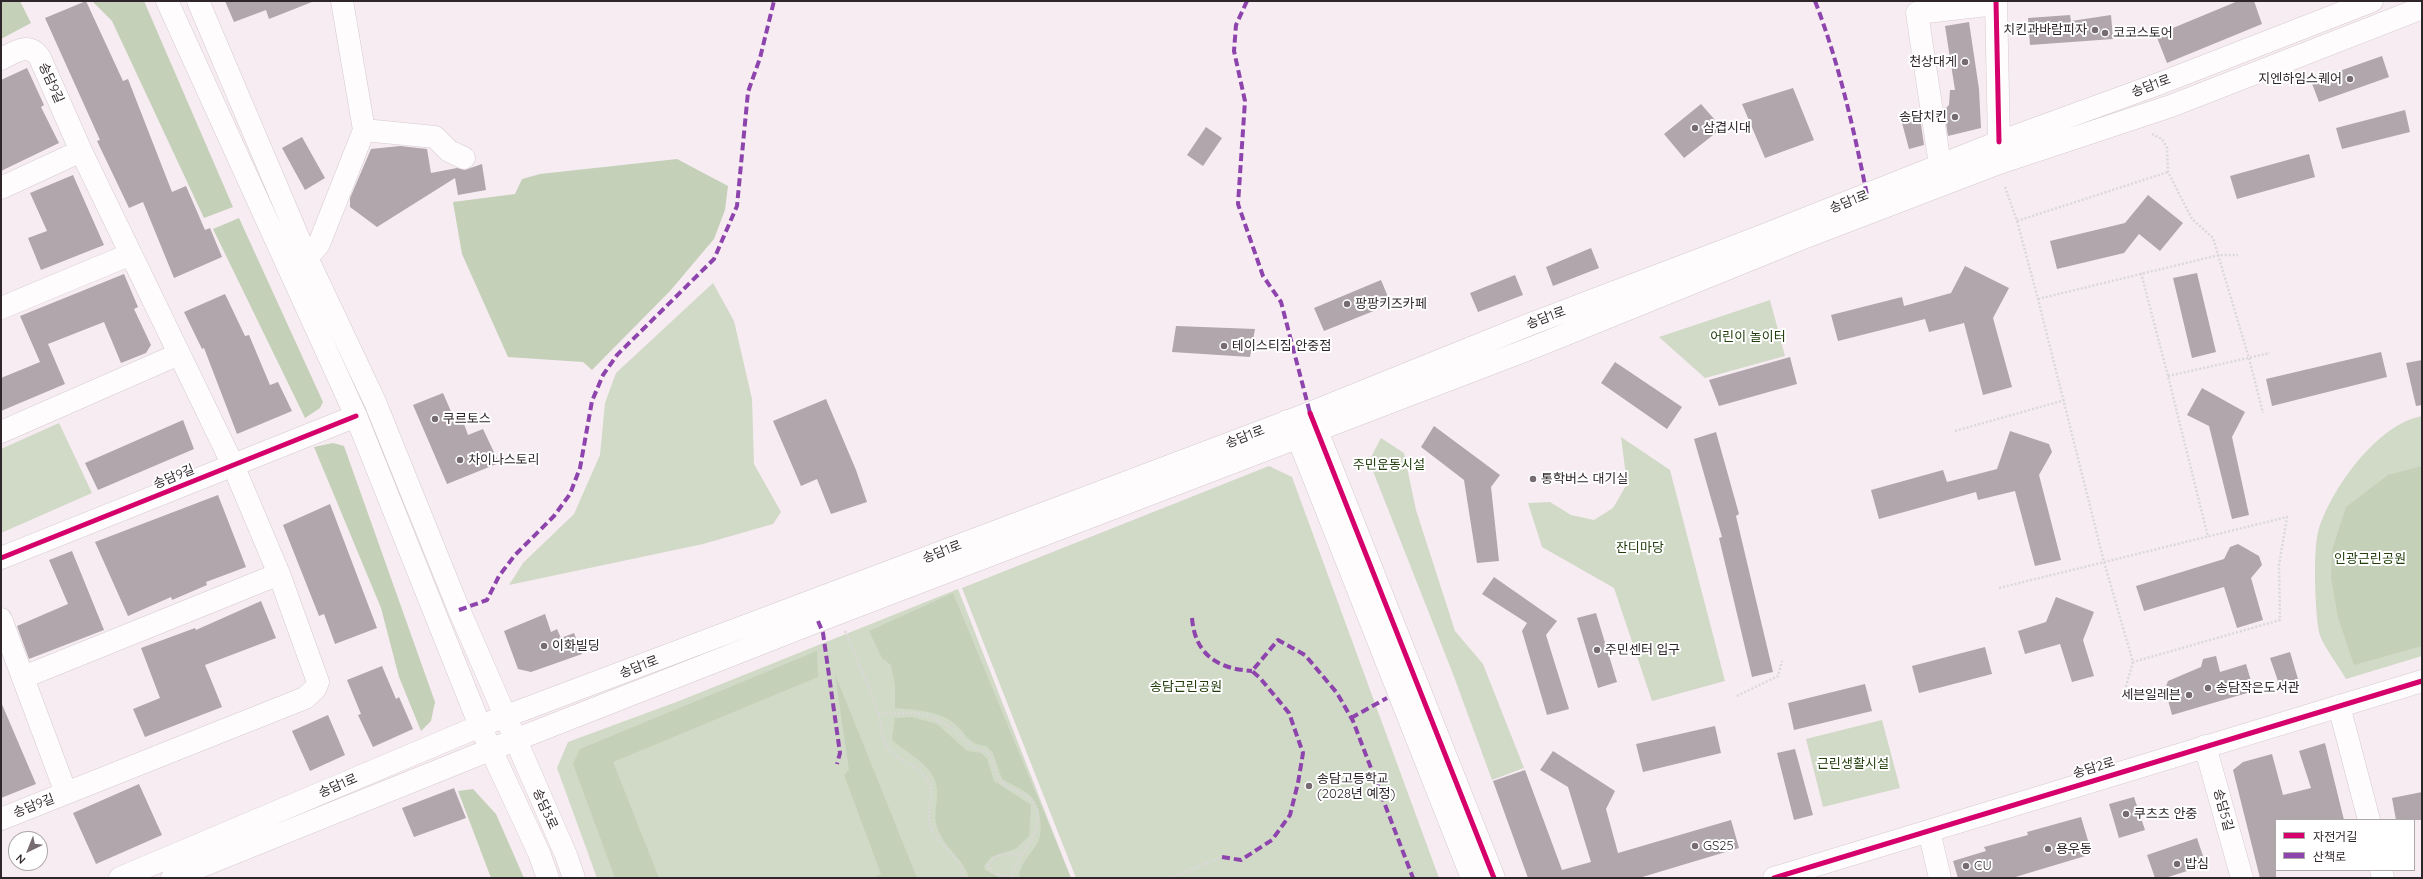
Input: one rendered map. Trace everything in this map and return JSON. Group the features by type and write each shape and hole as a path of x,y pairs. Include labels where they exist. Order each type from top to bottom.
{"main road":[{"path":"167,1 297,262"},
{"path":"198,1 297,262"},
{"path":"297,262 320,244 364,130 342,1"},
{"name":"송담1로","path":"172,878 1303,426 1528,325 1759,237 1999,142 2161,83 2372,1"},
{"path":"1940,166 1917,13 1996,3 1999,142"},
{"name":"송담1로","path":"120,878 480,726 1303,426 1537,346 1803,238 1999,163 2171,106 2422,8"},
{"name":"송담9길","path":"1,60 22,49 30,48 36,52 81,151 233,465 279,574 318,682 315,689 304,698 1,819"},
{"path":"364,130 434,137 449,151 464,158"},
{"path":"1,188 81,151"},
{"path":"1,308 131,254"},
{"name":"송담3로","path":"297,262 356,416 480,726 539,853 548,878"},
{"name":"송담3로","path":"297,262 375,402 505,718 566,855 574,878"},
{"path":"1,432 179,354"},
{"name":"송담9길","path":"1,558 356,416"},
{"path":"1303,426 1472,878"},
{"path":"1303,426 1494,878"},
{"path":"24,677 279,574"},
{"name":"송담9길","path":"1,619 24,677 66,793"},
{"name":"송담2로","path":"1774,878 2422,681"},
{"path":"2339,706 2369,819"},
{"path":"480,726 515,741"},
{"name":"송담5길","path":"2205,746 2236,877"},
{"path":"1929,831 1940,878"}],"path":[{"path":"2146,132 2162,139 2167,148 2168,172 2192,219 2213,238 2249,358 2263,413"},
{"path":"2017,221 2168,172"},
{"path":"2005,187 2017,221 2038,299 2065,400 2104,562 2132,662 2125,690"},
{"path":"2038,299 2219,255 2238,255"},
{"path":"2141,273 2208,537"},
{"path":"2168,376 2270,353"},
{"path":"1955,432 2065,400"},
{"path":"1999,588 2287,517 2279,565 2280,620 2132,662"},
{"path":"844,626 878,714 884,741 888,749 918,768 930,784 931,792 928,818 932,830 938,841 960,867 963,878"},
{"path":"1737,696 1778,676 1782,661"},
{"path":"878,714 915,713 930,716 952,728 972,747 989,753 998,779 1027,796 1036,809 1037,818 1034,834 1021,855 1014,866 1012,878 993,873 988,866 997,856 1010,854 1021,855"},
{"path":"1169,878 1222,857"}],"green space":[{"path":"1,1 20,1 31,23 1,39"},
{"path":"92,1 144,1 233,207 204,218 112,21"},
{"path":"677,159 728,186 725,210 714,239 670,291 592,370 583,362 508,357 462,254 453,202 515,194 522,179 540,174"},
{"path":"239,218 323,402 320,408 305,418 213,229"},
{"path":"713,283 734,321 752,399 754,464 781,512 773,524 703,544 509,585 523,563 574,514 600,455 605,403 616,373"},
{"name":"어린이 놀이터","path":"1770,300 1785,356 1705,378 1659,337"},
{"name":"인광근린공원","path":"2422,416 2422,656 2346,679 2327,649 2319,632 2316,610 2315,582 2315,553 2318,532 2324,515 2344,479 2372,445 2388,432 2405,422"},
{"path":"59,423 92,493 1,533 1,449"},
{"name":"잔디마당","path":"1621,437 1670,470 1725,681 1652,701 1614,588 1542,547 1528,503 1550,502 1571,515 1594,520 1613,508 1627,484"},
{"name":"주민운동시설","path":"1381,438 1404,453 1416,510 1455,631 1483,664 1524,768 1492,780 1453,674 1369,461"},
{"path":"333,443 344,446 435,702 431,721 421,731 399,677 381,608 314,447"},
{"name":"송담근린공원","path":"1269,466 1292,477 1439,878 1076,878 962,588"},
{"name":"인광근린공원","path":"2422,466 2422,646 2354,665 2338,617 2331,578 2332,550 2346,507 2388,475"},
{"path":"958,589 1071,878 597,878 557,768 568,742 679,701"},
{"path":"953,593 1071,878 1021,878 1019,875 1023,865 1040,838 1041,823 1038,809 1035,802 1027,793 1002,779 993,753 986,746 974,743 967,738 954,723 940,715 926,711 895,708 895,686 891,665 882,658 869,631"},
{"path":"817,651 818,677 613,762 659,878 615,878 573,764 580,749"},
{"path":"835,674 917,878 873,878 881,874 844,775 849,770"},
{"path":"912,717 937,724 967,751 981,753 987,759 994,781 1031,805 1029,836 1015,849 991,857 984,866 985,870 1001,878 969,878 963,865 942,838 936,823 935,815 937,787 934,778 923,764 892,740 895,718"},
{"name":"근린생활시설","path":"1882,720 1900,788 1823,807 1806,739"},
{"path":"473,789 496,814 524,878 491,878 458,791"}],"building":[{"path":"86,1 123,81 128,79 172,192 186,186 205,230 210,228 222,257 174,278 143,202 129,208 97,141 100,140 45,18"},
{"path":"225,1 312,2 269,19 266,10 234,22"},
{"path":"2238,1 2254,1 2262,24 2167,63 2156,35"},
{"path":"2070,15 2071,21 2111,15 2113,39 2030,45 2028,18"},
{"path":"1969,22 1979,89 1981,128 1948,136 1944,110 1949,105 1950,90 1955,90 1945,26"},
{"name":"지엔하임스퀘어","path":"2382,56 2389,77 2319,102 2311,81"},
{"path":"27,68 44,105 41,107 59,143 1,171 1,80"},
{"path":"1793,88 1814,140 1765,158 1742,104"},
{"path":"1701,104 1722,128 1684,158 1664,134"},
{"path":"2405,110 2410,132 2342,149 2336,128"},
{"path":"1920,118 1924,145 1909,149 1902,123"},
{"path":"1206,127 1222,138 1203,166 1187,155"},
{"path":"302,137 325,178 305,190 282,148"},
{"path":"400,146 427,149 431,173 457,168 465,170 482,164 486,190 458,195 455,178 377,227 350,207 350,198 371,149"},
{"path":"2309,154 2315,177 2237,199 2230,176"},
{"path":"73,175 104,245 41,270 28,238 47,231 30,193"},
{"path":"2148,195 2183,223 2160,251 2139,234 2124,253 2057,269 2050,241 2125,223"},
{"path":"1591,248 1599,268 1553,286 1546,267"},
{"path":"1965,266 2009,288 1993,318 2012,387 1983,395 1964,323 1929,332 1925,319 1838,341 1831,315 1902,297 1904,306 1951,293"},
{"path":"2197,273 2216,352 2192,358 2173,278"},
{"path":"124,274 138,307 134,309 151,345 146,353 121,363 104,322 48,344 65,384 1,411 1,378 40,362 20,316"},
{"path":"1515,275 1523,295 1478,312 1470,293"},
{"path":"1381,280 1391,304 1324,331 1314,308"},
{"path":"225,294 245,336 249,335 270,385 278,382 292,411 237,434 204,348 202,349 184,312"},
{"path":"1176,326 1255,329 1250,357 1172,352"},
{"path":"2381,352 2387,377 2272,406 2266,379"},
{"path":"1790,357 1797,384 1719,406 1709,380"},
{"path":"2422,360 2422,405 2416,406 2406,363"},
{"path":"1615,362 1682,407 1667,429 1601,383"},
{"path":"2202,388 2245,412 2232,437 2249,515 2232,519 2209,426 2187,415"},
{"path":"443,393 456,423 463,421 468,435 483,429 499,463 447,484 413,405"},
{"path":"826,399 856,470 867,502 831,514 817,479 801,486 773,421"},
{"path":"183,420 194,449 98,490 85,463"},
{"path":"1434,426 1500,475 1491,487 1499,561 1477,563 1464,480 1421,447"},
{"path":"2010,431 2049,444 2052,452 2039,475 2061,560 2035,566 2015,491 1978,500 1976,492 1879,519 1871,490 1943,470 1947,482 1997,469"},
{"path":"1716,432 1739,514 1736,516 1773,672 1752,677 1719,538 1722,537 1694,439"},
{"path":"218,495 246,567 206,582 207,585 172,600 171,597 128,616 95,542"},
{"path":"330,504 377,628 335,644 324,614 319,616 283,525"},
{"path":"2238,544 2259,556 2262,565 2251,578 2263,620 2237,628 2224,587 2144,611 2136,586 2224,559 2230,547"},
{"path":"72,551 104,630 29,659 17,626 68,604 49,560"},
{"path":"1494,577 1557,621 1546,635 1569,709 1547,715 1522,631 1527,623 1482,594"},
{"path":"2056,597 2094,612 2083,640 2094,676 2072,682 2060,644 2025,654 2018,631 2046,622"},
{"path":"261,601 276,638 205,665 222,707 145,737 133,709 160,698 141,648 195,628 196,630"},
{"name":"주민센터 입구","path":"1596,613 1617,682 1598,688 1577,618"},
{"name":"이화빌딩","path":"545,614 551,632 557,629 561,638 574,633 582,654 531,672 518,669 504,631"},
{"path":"1985,647 1992,674 1919,693 1912,666"},
{"path":"2290,652 2298,679 2279,684 2270,658"},
{"path":"2216,656 2220,672 2246,664 2254,691 2172,715 2165,689 2168,681 2201,667 2203,659"},
{"path":"382,666 396,699 399,697 413,729 373,747 358,715 361,714 347,680"},
{"path":"1865,684 1872,711 1794,730 1788,703"},
{"path":"1,702 36,784 1,798"},
{"path":"328,715 345,755 310,771 292,731"},
{"path":"1715,726 1721,753 1643,772 1636,744"},
{"path":"2325,743 2344,819 2275,819 2276,878 2260,878 2233,770 2243,762 2272,754 2283,795 2311,788 2299,751"},
{"path":"1795,749 1813,815 1794,820 1777,753"},
{"path":"1553,751 1615,791 1606,809 1618,853 1731,820 1739,848 1639,878 1528,878 1493,781 1525,770 1562,870 1591,862 1568,787 1540,770"},
{"path":"139,784 162,835 96,864 73,813"},
{"path":"454,788 466,818 414,837 402,808"},
{"path":"2422,792 2422,820 2396,819 2392,798"},
{"path":"2134,797 2145,830 2119,838 2109,804"},
{"path":"2081,817 2092,854 2012,878 1958,878 1953,861 1986,851 1984,847 2028,835 2027,832"},
{"path":"2197,838 2206,865 2165,878 2155,878 2147,855"}],"marked path":[{"path":"459,610 487,600 499,576 515,555 554,516 570,494 580,468 592,401 603,375 617,355 714,259 737,206 748,92 760,58 774,1"},
{"path":"1247,1 1236,25 1234,51 1245,101 1238,204 1263,276 1281,302 1310,413"},
{"path":"1815,1 1839,72 1867,195"},
{"path":"1192,618 1194,631 1198,642 1203,651 1210,658 1229,667 1252,671"},
{"path":"818,621 823,633 840,753 837,764"},
{"path":"1222,857 1241,860 1272,840 1290,815 1298,783 1303,753 1289,713 1260,678 1252,671 1278,640 1305,655 1337,693 1353,721 1413,878"},
{"path":"1351,718 1387,698"}],"cycle path":[{"path":"1996,1 1999,142"},
{"path":"1310,413 1494,878"},
{"path":"1,558 356,416"},
{"path":"1774,878 2422,681"}],"place":[{"name":"치킨과바람피자","path":"2095,30"},
{"name":"코코스토어","path":"2105,33"},
{"name":"천상대게","path":"1965,62"},
{"name":"지엔하임스퀘어","path":"2350,79"},
{"name":"송담치킨","path":"1955,117"},
{"name":"삼겹시대","path":"1695,128"},
{"name":"팡팡키즈카페","path":"1347,304"},
{"name":"테이스티짐 안중점","path":"1224,346"},
{"name":"쿠르토스","path":"435,419"},
{"name":"차이나스토리","path":"460,460"},
{"name":"통학버스 대기실","path":"1533,479"},
{"name":"이화빌딩","path":"544,646"},
{"name":"주민센터 입구","path":"1597,650"},
{"name":"송담작은도서관","path":"2208,688"},
{"name":"세븐일레븐","path":"2189,695"},
{"name":"송담고등학교 (2028년 예정)","path":"1309,786"},
{"name":"쿠츠츠 안중","path":"2126,814"},
{"name":"GS25","path":"1695,846"},
{"name":"용우동","path":"2048,849"},
{"name":"밥심","path":"2177,864"},
{"name":"CU","path":"1966,866"}]}
